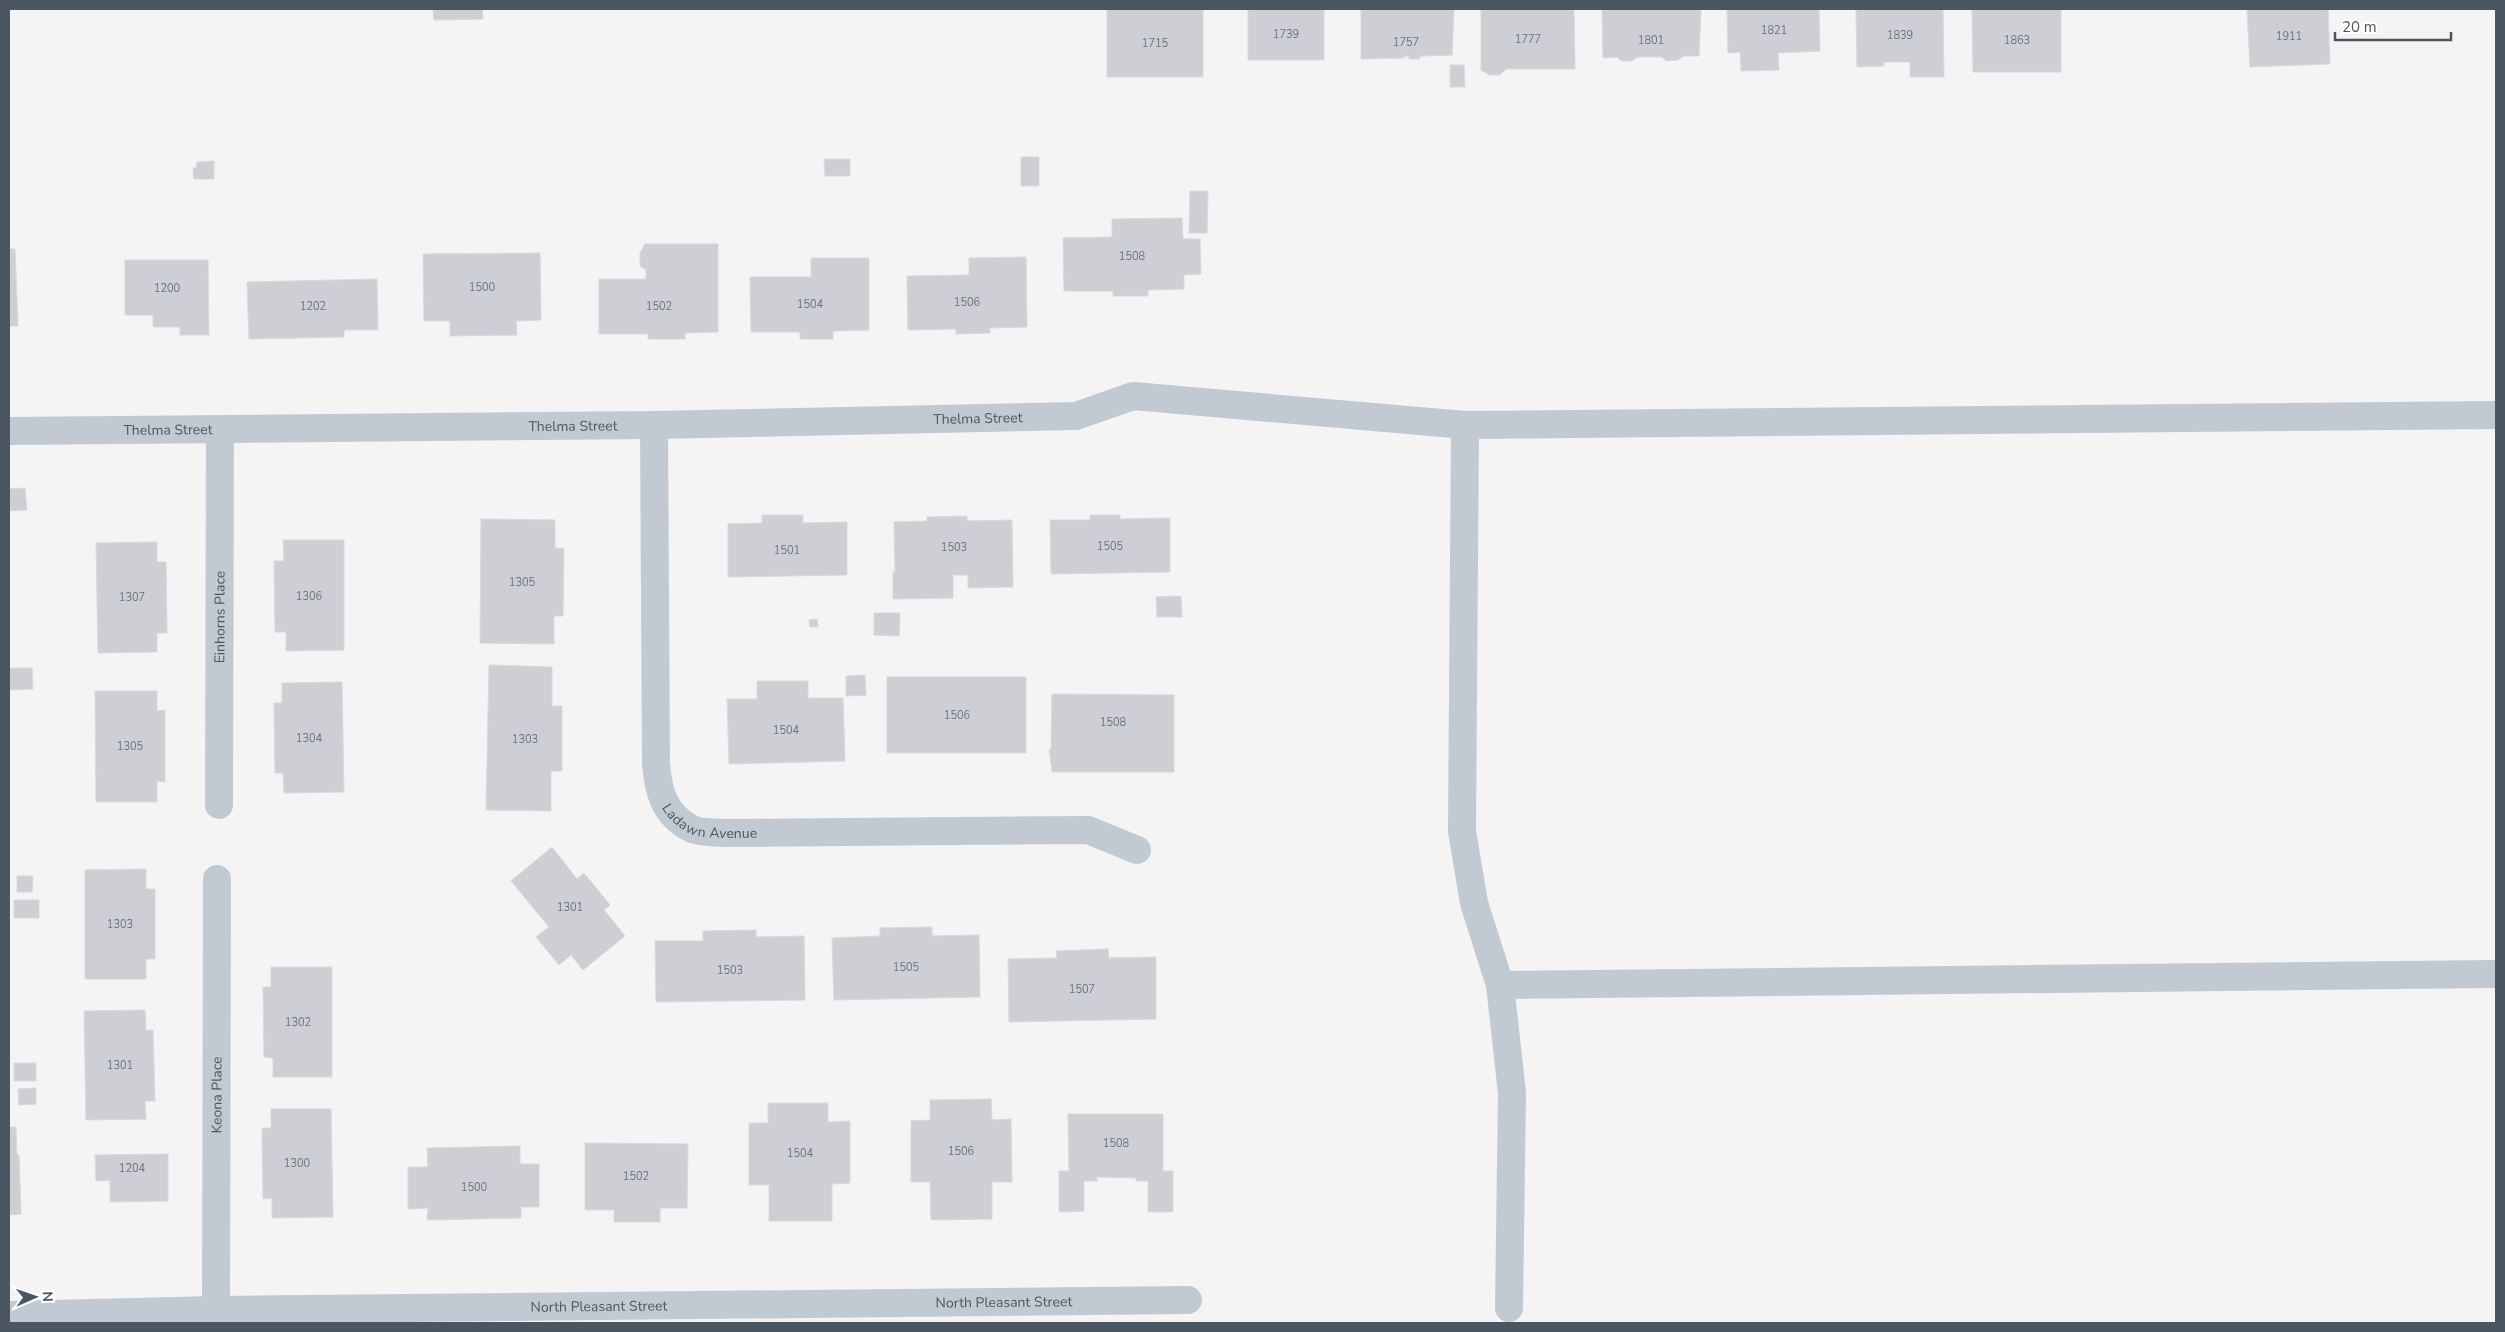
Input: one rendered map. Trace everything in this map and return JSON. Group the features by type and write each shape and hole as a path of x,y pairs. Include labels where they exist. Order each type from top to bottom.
{"street":[{"name":"Thelma Street","path":"9,431 654,425 1076,416 1133,396 1465,425"},
{"path":"1509,1308 1512,1093 1500,985 1474,903 1462,831 1465,425 2496,415"},
{"name":"Ladawn Avenue","path":"654,425 656,763 658,788 670,814 693,829 723,833 1088,830 1137,850"},
{"name":"Einhorns Place","path":"219,805 220,430"},
{"name":"Keona Place","path":"216,1310 217,879"},
{"path":"1500,985 2496,974"},
{"name":"North Pleasant Street","path":"11,1318 216,1310 1072,1312 1188,1300"}],"building":[{"path":"433,9 482,9 483,19 434,20"},
{"path":"1107,9 1203,9 1203,77 1107,77"},
{"path":"1248,9 1324,9 1324,60 1248,60"},
{"path":"1361,9 1454,9 1452,55 1420,56 1420,59 1409,59 1409,56 1404,56 1404,58 1361,59"},
{"path":"1481,9 1574,9 1575,69 1506,69 1500,75 1490,75 1481,70"},
{"path":"1602,9 1701,9 1699,56 1683,56 1678,60 1666,61 1662,57 1637,57 1632,61 1621,61 1617,57 1603,58"},
{"path":"1727,9 1819,9 1820,51 1778,53 1779,70 1741,71 1740,52 1728,53"},
{"path":"1856,9 1943,9 1944,77 1910,77 1910,62 1884,62 1884,66 1857,67"},
{"path":"1972,9 2061,9 2061,72 1973,72"},
{"path":"2247,9 2328,9 2330,64 2250,67"},
{"path":"1450,65 1464,65 1465,87 1450,87"},
{"path":"1021,157 1039,157 1039,186 1021,186"},
{"path":"824,159 850,159 850,176 825,176"},
{"path":"214,161 214,179 194,179 193,168 196,168 197,162"},
{"path":"1190,191 1208,191 1207,233 1189,233"},
{"path":"1182,218 1183,239 1200,239 1201,274 1184,275 1184,289 1148,290 1148,296 1113,296 1113,291 1064,291 1063,238 1112,237 1112,219"},
{"path":"645,244 718,244 718,332 685,333 685,339 648,339 648,334 599,334 599,279 646,279 646,270 640,266 640,253"},
{"path":"9,249 15,249 18,326 9,326"},
{"path":"540,253 541,320 516,321 517,335 450,336 450,321 424,321 423,254"},
{"path":"1026,257 1027,327 990,328 990,333 956,334 956,329 908,330 907,276 969,275 969,258"},
{"path":"811,258 869,258 869,330 833,331 833,339 800,339 800,332 751,332 750,277 811,277"},
{"path":"125,260 208,260 209,335 180,335 180,327 153,327 153,315 125,315"},
{"path":"377,279 378,330 344,330 344,337 249,339 247,282"},
{"path":"25,488 27,510 9,511 9,489"},
{"path":"762,515 803,515 803,523 847,522 847,575 728,577 728,524 762,523"},
{"path":"1090,515 1120,515 1120,519 1170,518 1170,572 1051,574 1050,520 1090,520"},
{"path":"967,516 967,521 1012,520 1013,587 968,588 968,575 953,575 953,598 893,599 893,572 895,572 894,522 927,521 927,517"},
{"path":"481,519 555,520 555,548 564,548 563,616 554,616 554,644 480,643"},
{"path":"283,540 344,540 344,650 286,651 286,632 275,632 274,561 284,561"},
{"path":"157,542 157,562 166,562 167,633 157,633 157,652 98,653 96,543"},
{"path":"1181,596 1182,617 1157,617 1156,597"},
{"path":"874,613 900,613 899,636 874,635"},
{"path":"817,619 818,627 810,627 809,620"},
{"path":"489,665 552,667 552,706 562,706 562,771 551,771 551,811 486,810"},
{"path":"9,668 32,668 33,689 9,690"},
{"path":"865,675 866,695 846,696 846,676"},
{"path":"887,677 1026,677 1026,753 887,753"},
{"path":"757,681 808,681 808,698 843,698 845,761 729,764 727,699 757,699"},
{"path":"342,682 344,792 284,793 283,773 275,773 274,703 282,703 282,683"},
{"path":"95,691 157,691 157,711 165,710 165,782 157,781 157,802 96,802"},
{"path":"1052,694 1174,695 1174,772 1052,772 1049,749 1051,750"},
{"path":"552,847 577,879 584,873 610,905 604,910 625,936 583,970 571,955 559,965 536,937 549,927 511,881"},
{"path":"146,869 146,889 155,889 155,959 146,959 146,979 85,979 85,870"},
{"path":"17,876 33,876 32,892 17,892"},
{"path":"14,900 39,900 39,918 14,918"},
{"path":"932,927 932,936 979,935 980,997 834,1000 832,938 880,936 880,928"},
{"path":"756,930 756,937 804,936 805,1000 656,1002 655,941 703,941 703,931"},
{"path":"1108,949 1109,958 1156,957 1156,1019 1009,1022 1008,959 1057,958 1056,951"},
{"path":"271,967 332,967 332,1077 273,1077 273,1058 264,1057 263,987 271,987"},
{"path":"145,1010 146,1030 153,1030 155,1101 145,1101 146,1119 86,1120 84,1011"},
{"path":"14,1063 36,1063 36,1081 14,1081"},
{"path":"36,1088 36,1104 19,1105 18,1089"},
{"path":"991,1099 992,1120 1011,1119 1012,1182 992,1182 992,1219 931,1220 930,1182 911,1182 911,1121 930,1120 930,1100"},
{"path":"768,1103 828,1103 828,1122 850,1121 850,1183 832,1184 832,1221 769,1221 769,1185 749,1185 749,1123 768,1123"},
{"path":"271,1109 331,1109 333,1217 272,1218 272,1198 263,1199 262,1128 271,1128"},
{"path":"1068,1114 1163,1114 1163,1171 1173,1171 1173,1212 1148,1212 1148,1181 1136,1181 1136,1178 1097,1177 1097,1181 1084,1181 1084,1211 1059,1212 1059,1171 1069,1171"},
{"path":"9,1127 16,1127 21,1214 9,1215"},
{"path":"585,1143 688,1144 687,1208 660,1208 660,1222 614,1222 614,1210 585,1210"},
{"path":"520,1146 520,1164 539,1164 539,1207 521,1207 521,1218 427,1220 428,1208 408,1209 408,1167 428,1167 427,1148"},
{"path":"168,1154 168,1201 110,1202 110,1180 96,1181 95,1155"}]}
